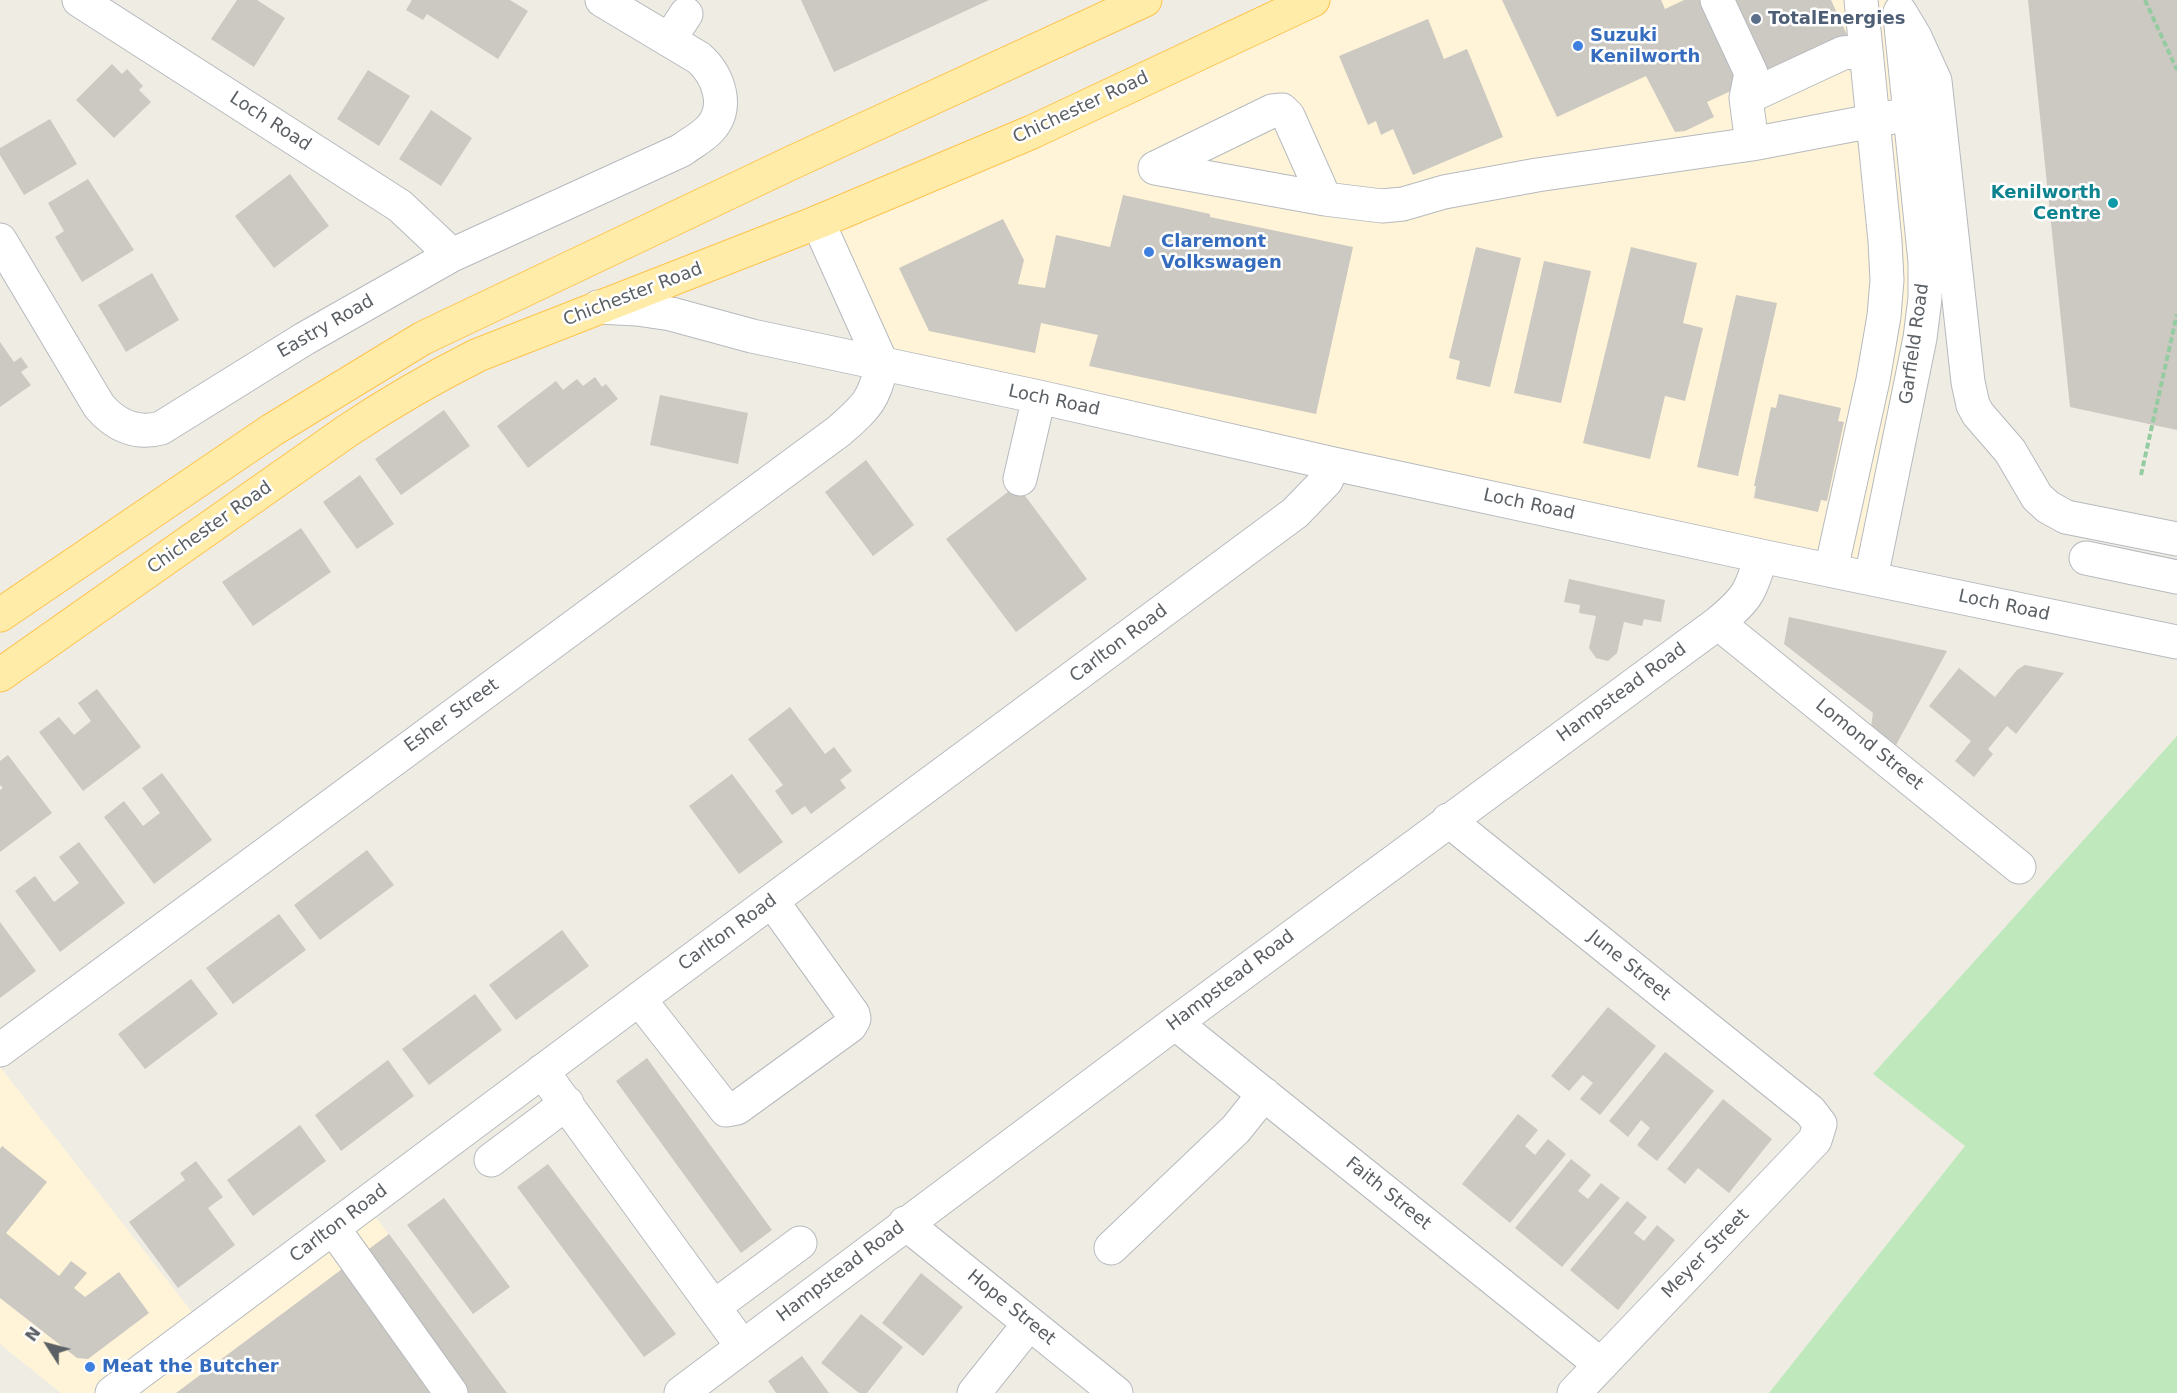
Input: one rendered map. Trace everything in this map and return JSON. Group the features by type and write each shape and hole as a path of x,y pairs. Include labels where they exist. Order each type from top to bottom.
{"main road":[{"path":"0,615 254,442 423,338 672,219 1144,0"},
{"name":"Chichester Road","path":"0,675 347,431 400,396 478,355 818,222 1032,132 1313,0"}],"street":[{"name":"Loch Road","path":"79,0 400,206 452,255"},
{"name":"Eastry Road","path":"0,240 99,406 109,418 134,430 150,431 169,424 304,339 452,255 682,150 711,128 721,106 716,77 699,58 678,27 602,0"},
{"path":"1717,0 1751,73 1746,98 1752,144"},
{"name":"Garfield Road","path":"1831,570 1873,380 1884,316 1887,280 1886,241 1861,0"},
{"path":"1899,6 1935,81 1969,393 1978,414 2010,451 2037,497 2048,507 2066,517 2177,539"},
{"name":"Garfield Road","path":"1871,578 1911,389 1925,298 1925,262 1899,6"},
{"path":"1746,98 1843,54 1855,52 1866,56"},
{"path":"1325,199 1382,206 1403,204 1444,192 1536,175 1752,144 1909,114"},
{"path":"818,222 882,364"},
{"name":"Loch Road","path":"598,308 637,309 671,314 752,336 1039,397 1334,464 2177,642"},
{"name":"Esher Street","path":"0,1050 839,431 862,411 876,389 882,364"},
{"path":"1020,479 1039,397"},
{"name":"Carlton Road","path":"112,1393 1295,513 1326,481 1334,464"},
{"name":"Hampstead Road","path":"681,1393 1174,1023 1718,623 1738,607 1747,596 1761,556"},
{"path":"2086,558 2177,577"},
{"name":"Lomond Street","path":"1718,623 2019,867"},
{"name":"June Street","path":"1448,820 1810,1112"},
{"path":"639,999 726,1110 736,1108 850,1026 854,1019 853,1014 772,901"},
{"name":"Faith Street","path":"1174,1023 1600,1365"},
{"path":"542,1071 742,1346"},
{"path":"1111,1248 1236,1130 1264,1094"},
{"path":"491,1160 567,1103"},
{"name":"Meyer Street","path":"1575,1393 1815,1140 1820,1124 1810,1112"},
{"name":"Hope Street","path":"905,1223 1116,1393"},
{"path":"333,1228 451,1393"},
{"path":"715,1306 800,1243"},
{"path":"975,1393 1029,1324"}],"path":[{"path":"2145,0 2177,70"},
{"path":"2141,475 2177,314"}],"shaded area":[{"path":"1313,0 1899,0 1925,262 1871,578 882,364 818,222"},
{"path":"0,1067 203,1326 366,1204 507,1393 61,1393 0,1344"}],"green space":[{"path":"2177,736 2177,1393 1769,1393 1965,1146 1873,1074"}],"building":[{"path":"237,0 257,0 285,18 254,67 211,39"},
{"path":"412,0 510,0 528,11 498,59 427,14 423,20 406,10"},
{"path":"801,0 989,0 834,72"},
{"path":"1502,0 1661,0 1665,9 1684,0 1831,0 1848,37 1707,102 1714,117 1685,131 1675,132 1646,76 1557,117"},
{"name":"Kenilworth Centre","path":"2028,0 2177,0 2177,430 2070,407"},
{"path":"1428,19 1444,59 1467,49 1503,137 1413,175 1393,129 1381,135 1376,121 1368,125 1339,56"},
{"path":"112,64 122,74 127,69 143,86 139,90 151,102 114,138 76,100"},
{"path":"368,70 410,96 379,146 337,119"},
{"path":"431,110 472,138 441,186 399,159"},
{"path":"50,119 77,164 24,195 0,155 0,148"},
{"path":"290,174 329,226 274,268 235,216"},
{"path":"88,179 134,250 82,282 55,237 64,231 48,203"},
{"path":"1123,195 1210,214 1210,217 1353,247 1316,414 1089,366 1098,335 1041,323 1035,353 929,331 899,268 1003,219 1024,260 1018,284 1045,288 1056,235 1110,247"},
{"path":"1476,247 1521,258 1490,387 1456,379 1460,361 1449,358"},
{"path":"1631,247 1697,263 1683,323 1703,328 1685,401 1665,396 1650,459 1583,443"},
{"path":"1544,261 1591,271 1561,403 1514,393"},
{"path":"152,273 179,320 126,352 98,305"},
{"path":"1736,295 1777,303 1738,476 1697,467"},
{"path":"0,342 14,362 21,357 28,367 21,372 31,385 0,407"},
{"path":"595,377 602,387 606,384 618,399 528,468 497,426 556,381 563,390 577,379 583,386"},
{"path":"1779,394 1841,408 1838,421 1844,422 1827,501 1821,500 1818,512 1754,498 1756,486 1754,486 1771,407 1776,408"},
{"path":"660,395 748,413 738,464 650,445"},
{"path":"444,410 470,446 401,495 375,459"},
{"path":"866,460 914,525 873,556 825,492"},
{"path":"360,475 394,524 357,549 323,502"},
{"path":"1017,485 1087,579 1016,632 946,539"},
{"path":"301,528 331,572 253,626 222,582"},
{"path":"1569,579 1665,600 1661,622 1644,619 1642,626 1624,622 1617,653 1608,661 1596,658 1589,648 1596,616 1579,613 1580,605 1564,602"},
{"path":"1789,617 1947,651 1896,745 1871,727 1873,713 1784,644"},
{"path":"2025,665 2064,673 2016,734 2007,726 1988,749 1993,754 1974,777 1955,761 1971,741 1929,706 1959,668 1995,697 2017,670"},
{"path":"97,689 141,747 83,791 39,732 59,717 74,735 91,721 78,703"},
{"path":"790,707 825,754 834,747 852,771 840,780 846,788 811,814 805,806 792,815 775,791 783,785 748,739"},
{"path":"8,755 52,813 0,852 0,790 3,788 0,785 0,761"},
{"path":"162,773 212,840 154,884 104,817 124,801 143,826 160,813 142,788"},
{"path":"732,774 783,842 739,874 689,806"},
{"path":"79,842 125,903 60,952 15,891 35,876 54,902 79,883 59,857"},
{"path":"367,850 394,885 320,940 294,905"},
{"path":"279,914 306,950 233,1004 206,968"},
{"path":"0,922 36,971 0,998"},
{"path":"562,930 589,966 516,1020 489,985"},
{"path":"191,979 218,1014 145,1069 118,1034"},
{"path":"475,994 502,1030 429,1085 402,1049"},
{"path":"1608,1007 1656,1046 1600,1115 1580,1099 1593,1083 1583,1075 1569,1091 1551,1076"},
{"path":"1665,1052 1714,1091 1657,1161 1637,1145 1650,1128 1641,1120 1628,1137 1609,1121"},
{"path":"647,1058 772,1230 741,1253 616,1081"},
{"path":"388,1060 414,1096 341,1151 315,1115"},
{"path":"1723,1099 1772,1139 1729,1193 1698,1168 1685,1184 1667,1169"},
{"path":"1518,1114 1538,1130 1525,1146 1535,1155 1548,1139 1566,1154 1510,1223 1462,1184"},
{"path":"300,1125 326,1161 253,1216 227,1180"},
{"path":"2,1146 47,1182 6,1233 59,1276 71,1261 87,1273 74,1288 85,1297 119,1272 149,1313 88,1359 77,1358 0,1298 0,1149"},
{"path":"1571,1159 1591,1175 1578,1191 1588,1199 1601,1183 1620,1198 1562,1267 1515,1228"},
{"path":"196,1161 223,1197 208,1208 235,1245 178,1288 129,1222 185,1180 180,1173"},
{"path":"548,1164 676,1334 644,1357 517,1187"},
{"path":"444,1198 510,1287 473,1314 407,1225"},
{"path":"1627,1201 1647,1217 1634,1233 1644,1241 1657,1225 1675,1240 1618,1310 1570,1270"},
{"path":"389,1234 507,1393 176,1393"},
{"path":"921,1273 963,1307 923,1356 882,1323"},
{"path":"861,1314 903,1347 867,1393 859,1393 821,1363"},
{"path":"802,1356 829,1393 776,1393 768,1381"}],"place":[{"name":"TotalEnergies","path":"1756,19"},
{"name":"Suzuki Kenilworth","path":"1578,46"},
{"name":"Kenilworth Centre","path":"2113,203"},
{"name":"Claremont Volkswagen","path":"1149,252"},
{"name":"Meat the Butcher","path":"90,1367"}]}
